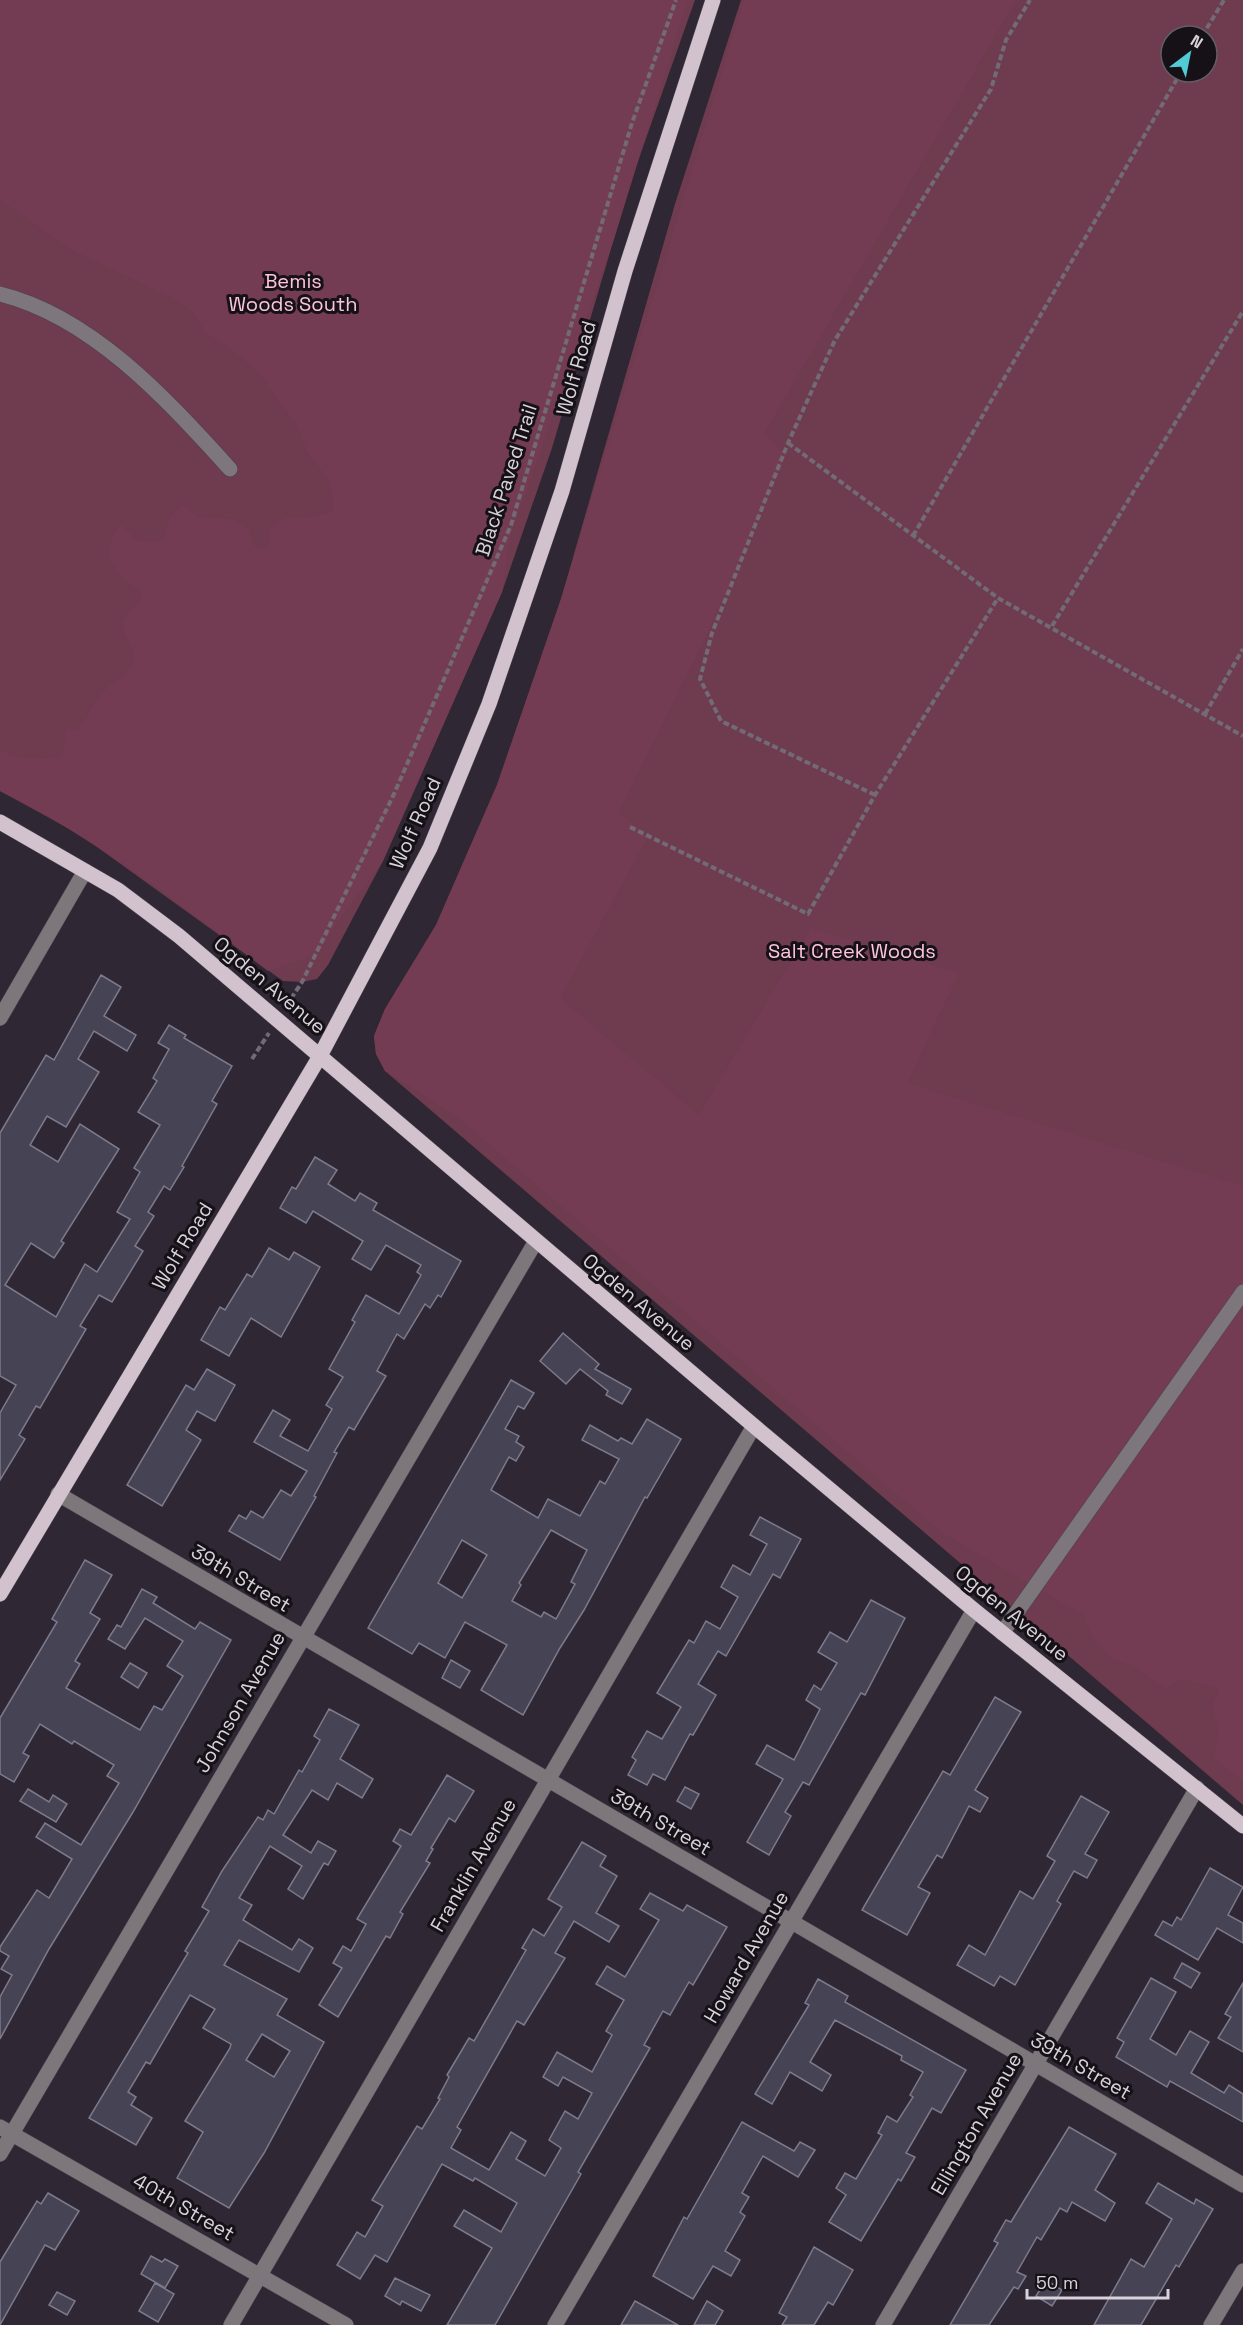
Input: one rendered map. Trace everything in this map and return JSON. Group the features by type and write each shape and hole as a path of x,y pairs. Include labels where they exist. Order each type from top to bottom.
{"main road":[{"name":"Wolf Road","path":"0,1594 320,1056 430,848 489,704 562,491 625,272 713,0"},
{"name":"Ogden Avenue","path":"0,822 118,890 179,936 754,1426 1002,1633 1243,1826"}],"street":[{"path":"0,294 66,323 107,349 144,378 230,469"},
{"path":"0,1018 85,871"},
{"name":"Johnson Avenue","path":"0,2154 6,2130 302,1638 536,1241"},
{"path":"1002,1633 1243,1292"},
{"name":"Franklin Avenue","path":"231,2325 754,1426"},
{"name":"39th Street","path":"58,1494 1243,2185"},
{"name":"Howard Avenue","path":"555,2325 974,1610"},
{"name":"Ellington Avenue","path":"883,2325 1197,1788"},
{"name":"40th Street","path":"6,2130 346,2325"},
{"path":"1211,2325 1243,2271"}],"path":[{"name":"Black Paved Trail","path":"302,982 394,794 511,525 632,123 676,0"},
{"path":"875,795 721,721 700,679 712,633 788,443 835,340 991,89 1006,40 1030,0"},
{"path":"1209,24 1224,0"},
{"path":"913,536 1174,84"},
{"path":"1052,626 1243,311"},
{"path":"788,443 998,598 1052,626 1243,736"},
{"path":"630,827 808,914 875,795 998,598"},
{"path":"1205,714 1243,649"}],"green space":[{"name":"Bemis Woods South","path":"0,0 695,0 632,178 552,448 502,592 383,861 328,965 317,979 302,982 283,981 79,834 0,791"},
{"name":"Bemis Woods South","path":"0,0 688,0 614,239 510,538 502,592 383,861 339,920 318,954 268,971 105,852 71,830 0,791 0,749 22,758 62,756 66,729 79,729 101,694 124,676 131,667 134,653 122,625 128,612 141,602 142,591 124,579 112,562 110,544 121,525 137,541 152,542 164,539 170,518 181,505 201,518 234,519 249,530 253,545 264,549 270,543 268,532 274,524 288,518 323,515 333,510 333,495 328,479 307,452 298,427 259,373 230,348 204,332 196,315 181,302 76,252 0,200"},
{"name":"Salt Creek Woods","path":"741,0 1243,0 1243,1805 385,1071 376,1054 374,1036 385,1009 436,925 497,785 561,599 675,204"},
{"path":"744,0 1016,0 764,434 786,455 706,636 619,812 648,837 560,998 699,1115 811,928 959,973 907,1083 1243,1186 1243,1780 1214,1759 1219,1732 1212,1706 1220,1688 1181,1679 1166,1688 1134,1666 1113,1660 1092,1637 1084,1615 942,1533 455,1115 385,1071 376,1054 374,1036 385,1009 436,925 497,785 561,599"}],"building":[{"path":"101,975 121,987 104,1016 136,1035 127,1051 94,1031 78,1059 99,1072 66,1127 47,1116 30,1145 58,1162 80,1124 119,1149 61,1241 64,1243 54,1258 31,1243 5,1285 56,1317 85,1264 97,1272 130,1219 117,1212 140,1172 134,1168 160,1125 138,1112 157,1081 153,1078 169,1049 158,1043 169,1025 186,1035 184,1038 232,1066 212,1101 217,1104 182,1166 184,1167 170,1190 164,1186 148,1212 154,1216 135,1246 143,1251 112,1302 99,1295 80,1326 86,1329 40,1408 36,1406 19,1435 25,1439 0,1480 0,1413 16,1385 0,1376 0,1133 46,1055 54,1060"},
{"path":"315,1157 337,1170 328,1184 355,1201 360,1193 377,1203 373,1210 461,1261 441,1297 438,1295 430,1308 425,1304 404,1339 397,1334 377,1371 386,1376 354,1430 349,1427 334,1452 337,1453 314,1496 316,1497 280,1560 229,1531 239,1515 246,1519 251,1511 263,1518 281,1490 291,1496 307,1471 254,1442 273,1410 290,1420 280,1436 308,1451 332,1409 326,1405 343,1377 329,1369 355,1322 352,1320 366,1295 399,1314 421,1275 417,1272 421,1265 386,1245 371,1270 352,1259 363,1241 313,1211 306,1223 280,1208 292,1187 296,1189"},
{"path":"269,1248 289,1260 294,1252 320,1267 281,1337 251,1318 229,1356 201,1340 220,1307 225,1310 247,1274 252,1277"},
{"path":"563,1333 599,1364 595,1369 631,1389 622,1404 606,1395 608,1391 580,1369 566,1384 540,1361"},
{"path":"207,1369 235,1385 215,1421 197,1411 186,1430 201,1440 162,1506 127,1485 186,1385 194,1390"},
{"path":"511,1380 534,1393 524,1409 518,1406 505,1429 519,1436 516,1442 524,1447 516,1461 509,1457 491,1490 538,1518 548,1499 580,1516 600,1481 605,1484 619,1459 582,1440 590,1425 618,1441 621,1438 632,1444 647,1419 681,1439 647,1498 645,1497 584,1610 523,1715 481,1690 507,1645 465,1622 445,1658 419,1643 412,1654 368,1628","holes":["551,1530 587,1550 571,1582 575,1584 556,1619 544,1612 541,1617 512,1601 521,1585 519,1583","462,1540 487,1555 462,1598 438,1583"]},
{"path":"760,1517 801,1539 780,1578 773,1574 726,1656 718,1651 698,1684 716,1695 693,1735 690,1734 665,1780 653,1774 647,1785 628,1775 636,1760 632,1757 647,1731 662,1739 681,1707 657,1693 689,1640 694,1643 706,1621 720,1629 738,1597 721,1587 733,1565 750,1575 767,1544 750,1535"},
{"path":"85,1560 112,1575 90,1613 100,1619 75,1661 80,1664 66,1688 140,1730 154,1706 162,1710 183,1676 167,1666 183,1641 145,1618 125,1649 108,1639 117,1625 121,1627 142,1589 157,1597 153,1603 195,1629 200,1622 231,1640 133,1812 49,1949 0,2039 0,1997 12,1975 1,1969 9,1956 0,1951 0,1947 37,1890 49,1898 72,1859 36,1837 45,1823 81,1845 119,1783 107,1776 114,1765 74,1741 72,1744 40,1724 23,1753 29,1756 14,1782 0,1774 0,1718 57,1622 52,1619"},
{"path":"871,1600 905,1618 865,1695 861,1693 809,1785 803,1782 785,1812 791,1816 769,1855 747,1842 783,1779 756,1764 767,1745 794,1760 820,1709 806,1700 814,1685 821,1690 837,1663 818,1652 830,1632 847,1642"},
{"path":"451,1660 470,1671 460,1688 442,1678"},
{"path":"130,1663 147,1673 138,1688 121,1677"},
{"path":"995,1697 1021,1712 975,1790 988,1798 980,1812 969,1806 942,1858 937,1855 918,1887 930,1893 907,1935 862,1910 943,1771 950,1775"},
{"path":"329,1709 359,1725 340,1759 373,1779 362,1798 337,1783 328,1800 312,1790 283,1835 311,1853 318,1841 336,1851 328,1865 324,1863 303,1899 288,1889 302,1866 270,1846 239,1898 252,1905 243,1920 292,1950 299,1939 313,1948 299,1972 239,1940 224,1965 287,1999 277,2015 324,2042 264,2153 229,2208 177,2178 203,2132 185,2121 231,2044 203,2028 215,2009 190,1995 150,2064 146,2062 128,2092 136,2097 131,2105 152,2118 136,2145 89,2118 188,1953 185,1951 209,1911 202,1907 222,1871 258,1817 263,1820 268,1810 274,1814 299,1770 302,1772 320,1740 314,1736","holes":["262,2034 290,2051 274,2077 246,2060"]},
{"path":"447,1775 474,1791 455,1822 449,1818 431,1848 433,1849 426,1861 430,1863 400,1912 403,1914 390,1938 386,1936 338,2017 319,2005 342,1968 333,1963 343,1946 351,1951 366,1924 357,1919 401,1846 393,1841 400,1829 411,1835"},
{"path":"685,1787 699,1794 691,1809 677,1801"},
{"path":"28,1789 49,1802 53,1795 67,1804 56,1822 20,1801"},
{"path":"1081,1796 1109,1812 1085,1854 1097,1860 1087,1878 1074,1871 1057,1901 1061,1904 1015,1985 1000,1976 994,1986 957,1965 969,1945 985,1955 1020,1891 1033,1899 1055,1861 1047,1856"},
{"path":"582,1842 606,1856 600,1866 617,1876 596,1913 619,1926 609,1942 574,1921 555,1953 565,1958 524,2025 517,2021 457,2127 461,2130 451,2148 489,2170 511,2132 526,2141 516,2159 545,2176 561,2148 549,2140 565,2111 578,2119 592,2093 563,2077 558,2086 543,2077 557,2052 592,2072 612,2035 606,2031 624,2000 596,1984 607,1966 625,1977 659,1920 640,1909 650,1893 683,1911 687,1905 727,1927 693,1985 689,1982 670,2015 663,2011 644,2045 650,2048 578,2172 581,2174 495,2325 447,2325 492,2248 454,2226 464,2210 501,2232 517,2203 475,2178 473,2181 442,2164 387,2262 375,2255 360,2279 337,2265 357,2232 365,2237 383,2206 372,2200 417,2126 422,2129 440,2099 438,2098 449,2077 447,2075 469,2038 474,2041 526,1950 522,1948 533,1929 544,1936 562,1907 548,1899"},
{"path":"1210,1868 1243,1887 1228,1915 1243,1923 1243,1943 1217,1928 1198,1960 1155,1935 1163,1921 1172,1926 1177,1917 1181,1920"},
{"path":"1182,1963 1200,1973 1191,1988 1174,1978"},
{"path":"1151,1978 1176,1992 1150,2039 1176,2055 1190,2031 1209,2042 1191,2073 1224,2093 1229,2085 1243,2094 1243,2122 1170,2081 1167,2087 1116,2057 1124,2042 1117,2038"},
{"path":"818,1979 848,1996 845,2002 966,2070 941,2113 932,2108 906,2153 915,2157 901,2181 898,2179 861,2241 829,2222 846,2195 836,2188 845,2173 856,2179 882,2135 878,2133 887,2116 897,2122 913,2097 910,2095 923,2072 901,2060 902,2056 835,2020 810,2062 831,2075 822,2091 790,2072 772,2104 755,2094 809,2005 805,2003"},
{"path":"1243,1983 1243,2052 1218,2038 1231,2017 1225,2014"},
{"path":"742,2122 794,2151 800,2142 815,2150 798,2177 763,2156 742,2193 749,2197 740,2212 745,2216 725,2251 740,2260 731,2276 713,2266 693,2299 653,2276 684,2217 687,2219"},
{"path":"1069,2127 1116,2154 1095,2190 1115,2203 1105,2221 1072,2202 1067,2212 1060,2208 1041,2240 1037,2237 1017,2272 1026,2276 1018,2289 1014,2287 989,2325 950,2325 998,2243 994,2241 1006,2220 1011,2222"},
{"path":"1158,2183 1194,2204 1196,2199 1213,2209 1179,2267 1176,2265 1141,2325 1094,2325 1131,2259 1144,2267 1172,2219 1146,2203"},
{"path":"48,2193 79,2211 55,2250 45,2245 0,2325 0,2262 37,2201 41,2204"},
{"path":"814,2247 853,2270 833,2305 828,2302 814,2325 782,2325 787,2317 779,2313"},
{"path":"151,2256 162,2262 165,2259 178,2266 165,2288 141,2274"},
{"path":"395,2278 430,2295 421,2311 402,2301 400,2305 385,2296"},
{"path":"1046,2280 1062,2290 1052,2306 1036,2296"},
{"path":"155,2283 174,2294 158,2322 139,2311"},
{"path":"57,2292 75,2301 67,2315 49,2305"},
{"path":"635,2301 678,2325 621,2325"},
{"path":"707,2301 723,2311 715,2325 694,2325"}]}
